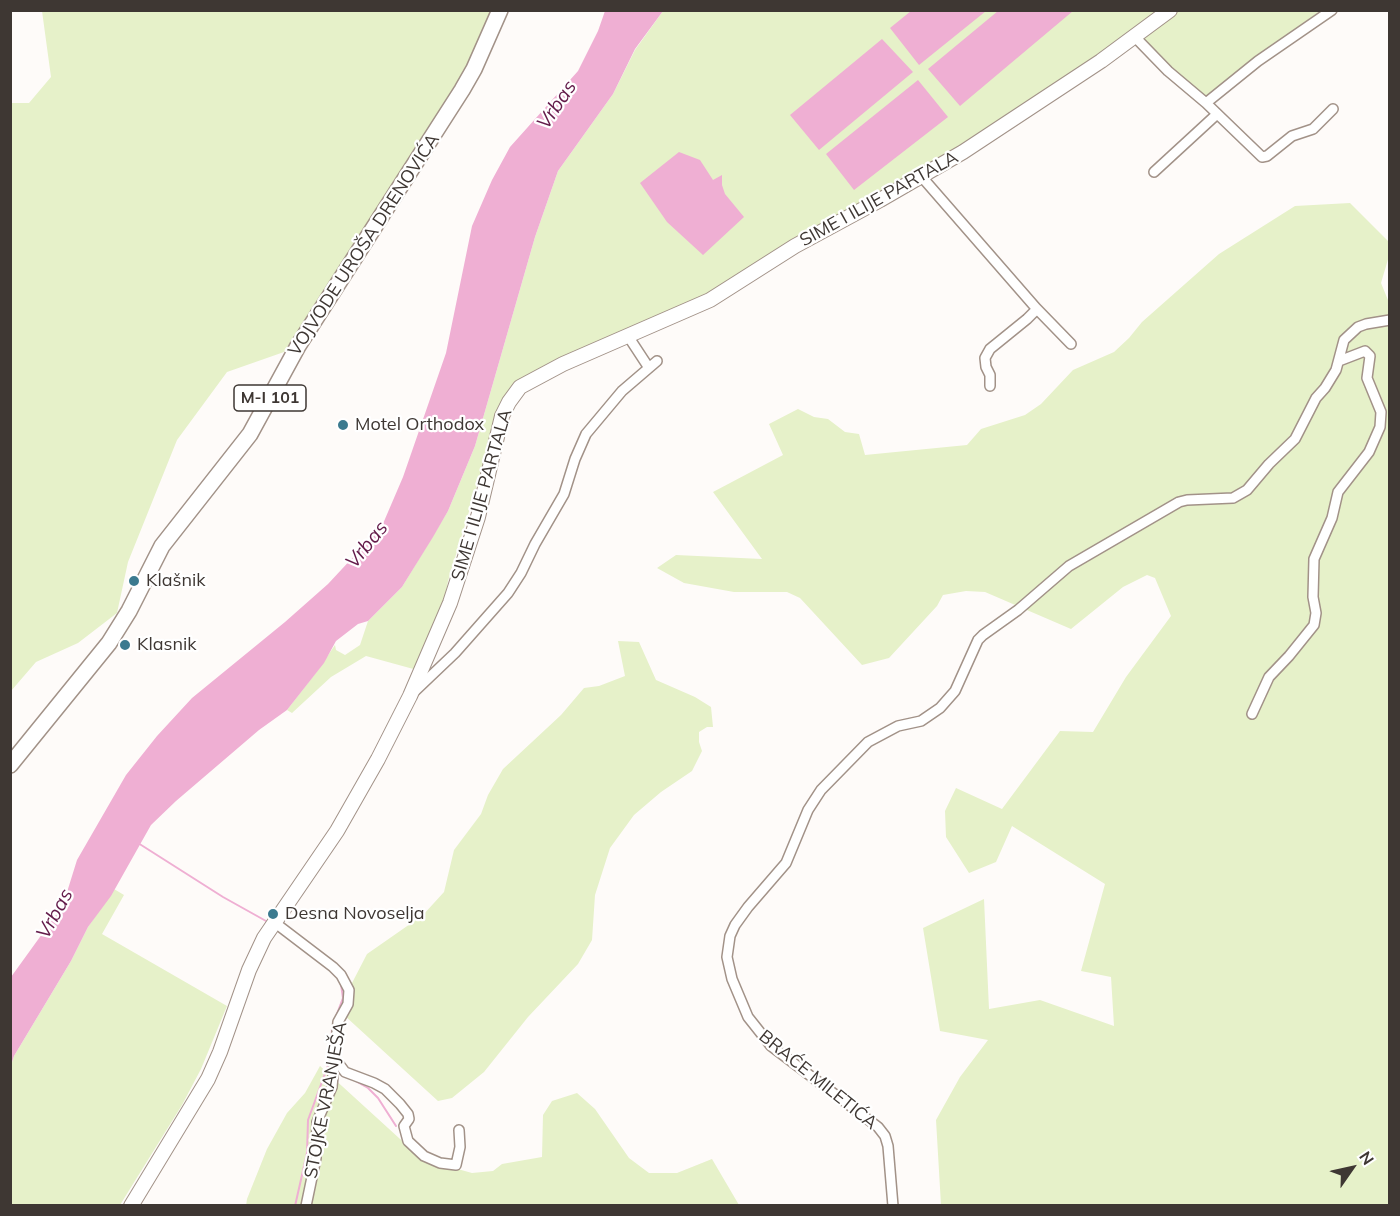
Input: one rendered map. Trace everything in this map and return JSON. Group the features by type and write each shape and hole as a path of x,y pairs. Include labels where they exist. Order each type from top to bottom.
{"main road":[{"name":"VOJVODE UROŠA DRENOVIĆA","path":"10,765 109,643 129,611 162,546 246,440 298,346 474,69 500,10"}],"street":[{"name":"SIME I ILIJE PARTALA","path":"131,1206 208,1079 225,1041 256,954 274,922 342,823 411,696 450,603 478,517 502,417 513,395 520,387 545,372 710,300 795,246 880,200 989,135 1135,37 1170,10"},
{"path":"1206,104 1257,61 1332,10"},
{"path":"1135,37 1254,151 1264,157 1293,136 1313,129 1333,109"},
{"path":"1154,172 1216,115"},
{"path":"921,176 1036,308 1071,344"},
{"path":"990,386 990,375 985,358 990,349 1027,319 1036,308"},
{"name":"BRAĆE MILETIĆA","path":"893,1206 888,1146 885,1136 878,1127 771,1047 748,1017 732,979 727,957 728,943 735,924 786,863 808,810 821,790 868,742 898,726 921,721 940,708 955,691 978,640 992,627 1018,610 1069,566 1179,502 1233,498 1246,490 1295,439 1316,398 1325,388 1340,361 1344,340 1358,327 1389,320"},
{"path":"628,336 649,368"},
{"path":"1252,714 1269,677 1314,624 1316,613 1313,597 1314,559 1332,518 1338,492 1369,452 1380,427 1381,412 1367,378 1370,356 1365,351 1340,361"},
{"path":"411,696 455,653 508,593 564,494 586,434 622,391 657,361"},
{"name":"STOJKE VRANJEŠA","path":"274,922 333,967 349,990 348,1004 338,1022 332,1087 317,1122 316,1158 306,1206"},
{"path":"336,1060 345,1072 385,1089 400,1104 408,1113 409,1119 404,1126 408,1141 424,1156 456,1165 459,1130"}],"green space":[{"path":"42,11 490,11 472,63 284,352 227,372 177,440 128,562 117,613 78,643 36,662 11,691 10,103 29,103 51,77"},
{"path":"663,11 1320,11 1251,61 1203,101 1134,37 1101,61 710,300 545,372 499,412 448,581 444,604 417,670 366,656 331,677 292,713 287,710 335,645 336,650 345,655 360,645 368,621 402,587 448,511 475,446 535,237 558,171 613,94 635,50"},
{"path":"1350,203 1390,243 1389,256 1381,283 1390,305 1389,1205 941,1205 936,1120 960,1077 988,1040 940,1031 923,928 984,899 989,1009 1040,1000 1114,1026 1111,977 1081,971 1105,884 1012,826 996,862 969,873 946,837 945,811 956,788 1002,809 1060,731 1093,732 1126,677 1171,616 1155,578 1147,575 1123,587 1071,629 985,592 966,591 943,595 937,606 889,658 862,665 800,598 787,592 734,592 684,583 657,568 676,555 762,559 713,492 783,455 769,424 798,409 814,417 828,419 845,432 859,434 865,455 967,445 981,429 1025,415 1041,404 1073,370 1114,352 1142,322 1219,254 1295,206"},
{"path":"618,641 639,642 656,680 695,697 711,707 713,727 707,727 699,732 702,751 692,771 661,792 634,815 610,848 595,895 592,940 578,964 528,1017 484,1072 452,1098 438,1101 345,1016 350,1006 352,983 367,954 423,915 444,892 454,850 481,814 488,795 503,769 561,715 584,688 599,686 625,676"},
{"path":"114,889 124,895 102,934 227,1006 201,1069 182,1105 120,1205 11,1206 11,1065 88,927"},
{"path":"320,1066 422,1159 472,1173 493,1171 502,1164 542,1157 543,1115 552,1101 577,1093 595,1109 629,1158 649,1173 677,1173 712,1159 739,1205 246,1206 267,1149 287,1113 305,1093"}],"water":[{"name":"Vrbas","path":"605,11 663,11 635,49 613,94 558,171 535,237 475,446 448,511 402,587 368,621 358,624 336,641 324,663 287,710 259,730 151,825 111,896 88,927 11,1065 11,977 63,905 77,860 126,775 157,736 192,698 328,584 382,526 403,477 446,353 472,226 492,180 510,147 578,71 598,31"},
{"path":"911,11 986,11 919,65 890,28"},
{"path":"998,11 1073,11 960,106 928,69"},
{"path":"882,39 913,72 819,150 790,115"},
{"path":"918,80 948,117 854,190 826,154"},
{"path":"679,152 700,160 713,180 722,175 725,194 744,217 703,255 667,222 640,183"}],"waterway":[{"path":"138,843 223,897 266,921"},
{"path":"331,1051 332,1027 343,998 341,984"},
{"path":"295,1206 307,1153 308,1120 330,1060"},
{"path":"352,1079 368,1088 378,1098 396,1126"}],"place":[{"name":"Motel Orthodox","path":"343,425"},
{"name":"Klašnik","path":"134,581"},
{"name":"Klasnik","path":"125,645"},
{"name":"Desna Novoselja","path":"273,914"}]}
